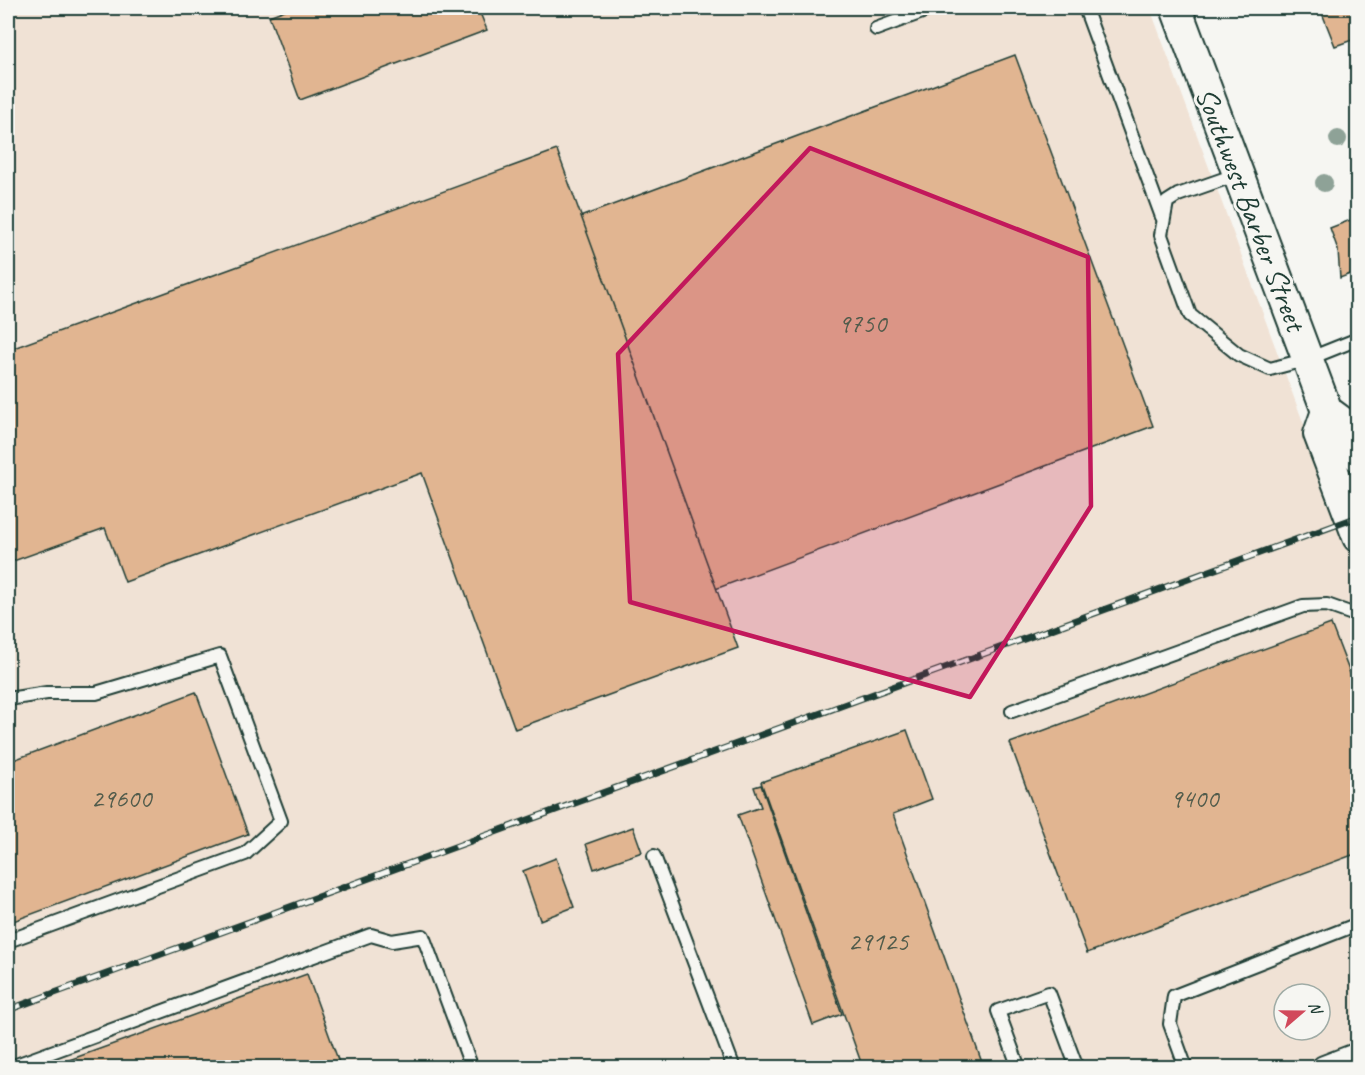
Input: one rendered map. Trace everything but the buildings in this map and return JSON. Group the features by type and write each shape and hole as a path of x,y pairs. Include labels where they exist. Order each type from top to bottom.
{"street":[{"name":"Southwest Barber Street","path":"1176,8 1327,411 1346,425 1358,456"},
{"path":"1327,411 1319,435 1358,537"},
{"path":"1324,1068 1358,1055"}],"lane":[{"path":"876,28 933,8"},
{"path":"1085,8 1162,217"},
{"path":"1238,174 1178,195 1167,202 1162,217 1161,235 1190,315 1239,354 1270,369 1308,358 1358,339"},
{"path":"1012,711 1304,606 1327,605 1358,616"},
{"path":"8,699 47,693 96,693 220,656 281,821 245,854 8,940"},
{"path":"654,856 734,1068"},
{"path":"1186,1068 1170,1024 1174,996 1358,924"},
{"path":"8,1068 371,936 392,941 423,936 472,1068"},
{"path":"1019,1068 998,1011 1049,993 1075,1067"}],"highlighted area":[{"path":"810,148 1088,257 1091,506 970,697 630,602 618,354"}],"shaded area":[{"path":"8,8 1150,8 1357,568 1357,1067 8,1067"}],"railway":[{"path":"8,1010 1358,517"}]}
